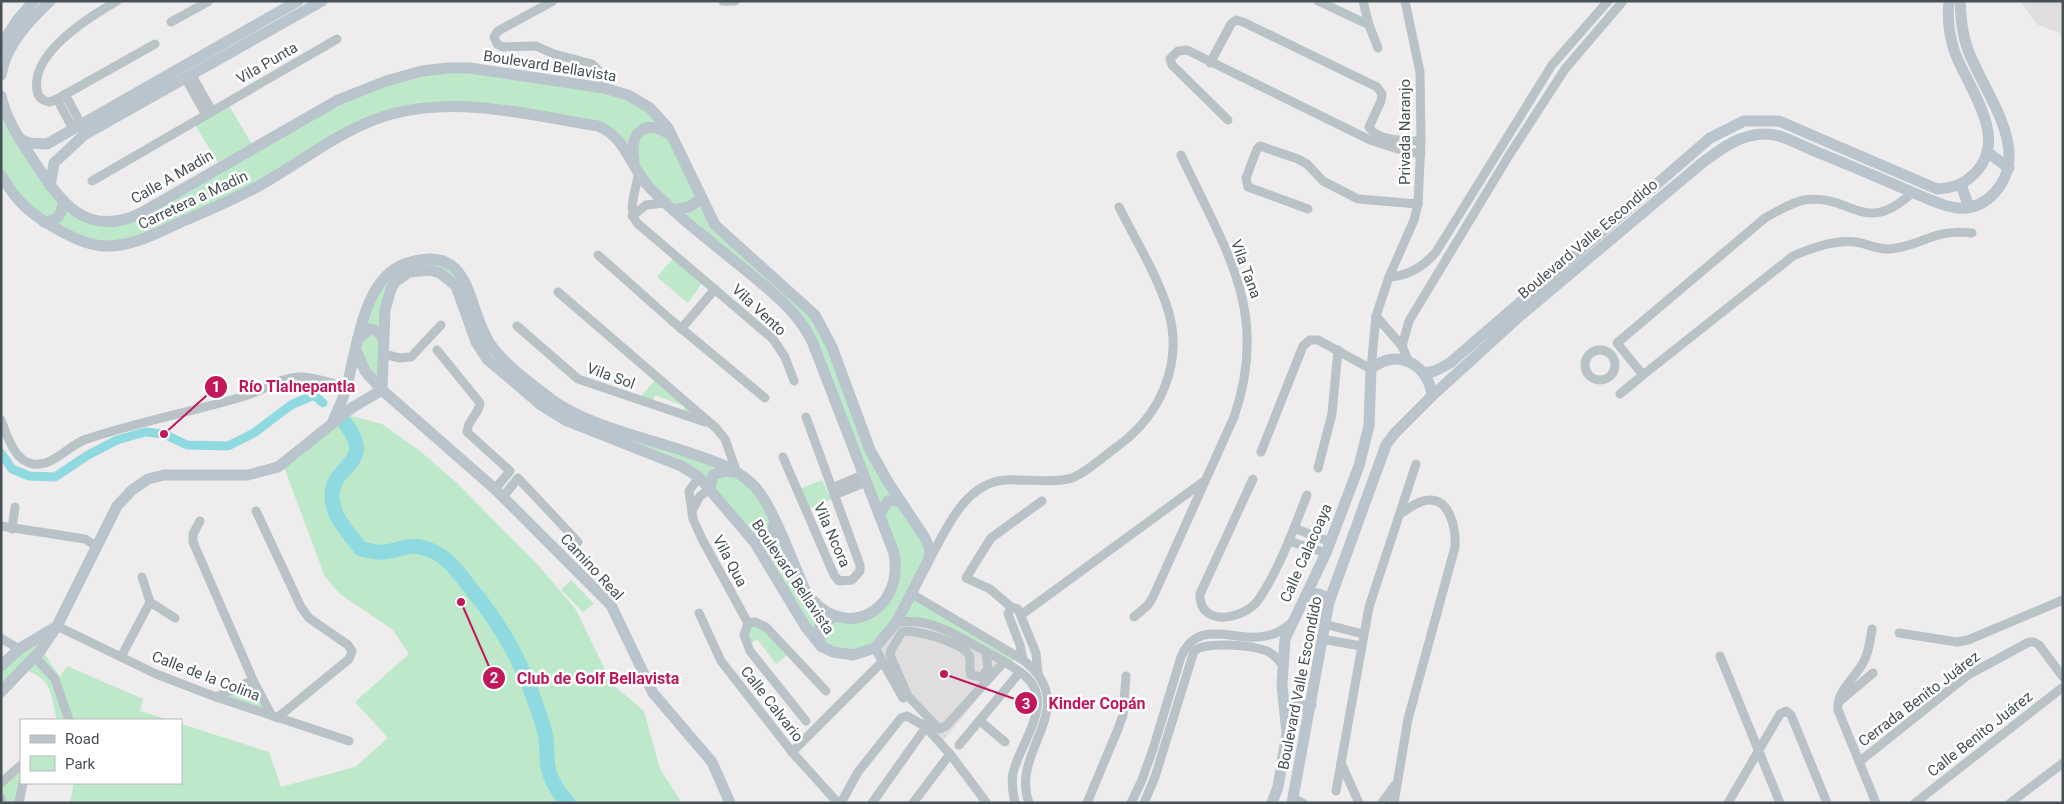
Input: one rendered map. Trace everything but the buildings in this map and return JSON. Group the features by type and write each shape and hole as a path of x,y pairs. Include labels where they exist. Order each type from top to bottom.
{"main road":[{"path":"1,45 18,19 34,1"},
{"path":"1,76 10,50 22,30 50,1"},
{"path":"20,139 29,143 48,144 298,1"},
{"path":"50,186 54,163 72,144 84,135 322,1"},
{"path":"1949,1 1947,17 1950,35 1987,128 1988,152 1980,167 1961,185 1969,207 1994,194 2001,185 2009,168 2008,142 1968,50 1962,32 1960,1"},
{"name":"Boulevard Bellavista","path":"405,75 447,68 470,68 604,88 628,95 650,108 660,117 672,136 715,225 815,315 832,347 870,450 925,538 930,550 929,559"},
{"name":"Calle A Madin","path":"1,96 7,126 20,139 50,186 64,204 74,211 98,221 128,219 338,100 405,75"},
{"name":"Boulevard Bellavista","path":"335,419 345,393 368,304 382,280 393,269 406,263 424,259 440,261 459,272 466,282 483,330 496,352 555,402 587,418 720,464 737,473 756,489 774,522 805,590 819,608 834,617 857,617 882,607 895,583 897,567 894,553 805,326 784,302 669,207 637,174 616,136 598,126 458,105 406,111"},
{"name":"Carretera a Madin","path":"1,176 26,210 44,222 87,243 105,246 136,242 257,187 361,126 406,111"},
{"name":"Boulevard Valle Escondido","path":"1424,373 1435,371 1450,363 1710,138 1744,121 1779,120 1937,189 1961,185"},
{"path":"637,174 632,144 636,135 643,129 652,127 660,128 672,136"},
{"name":"Boulevard Valle Escondido","path":"1296,801 1329,602 1386,446 1394,434 1432,396 1521,315 1702,163 1721,148 1744,136 1768,134 1790,140 1942,204 1957,208 1969,207"},
{"path":"1988,152 2009,168"},
{"path":"669,207 689,207 702,198"},
{"path":"44,222 53,221 59,217 64,204"},
{"name":"Boulevard Bellavista","path":"1,692 35,657 57,626 117,506 132,490 148,479 164,475 248,476 264,472 283,464 335,419 382,390 386,300 395,282 409,272 417,270 431,270 456,286 482,352 541,405 567,421 681,466 699,477 753,540 805,626 821,646 833,652 853,655 875,648"},
{"path":"357,343 370,329 378,331 383,338"},
{"name":"Camino Real","path":"357,343 365,371 382,390 499,493 610,605 653,693 712,762 730,803"},
{"path":"1371,369 1384,360 1400,358 1408,360 1424,373 1431,387 1432,396"},
{"name":"Calle Calacoaya","path":"1272,803 1286,750 1287,733 1282,664 1284,644 1290,624 1306,596 1326,553 1367,439 1371,369"},
{"path":"1367,439 1386,446"},
{"path":"710,488 711,479 717,472 737,473"},
{"path":"879,515 888,501 902,503"},
{"path":"753,540 763,542 772,537 774,522"},
{"path":"875,648 896,623 929,559"},
{"path":"1306,596 1316,593 1322,595 1329,602"},
{"path":"821,646 818,637 820,624 834,617"},
{"path":"1,666 19,649 57,626"},
{"path":"1284,701 1297,707 1311,705"}],"street":[{"path":"117,1 66,36 42,65 37,76 37,93 44,101 57,99 154,44"},
{"path":"553,1 498,31 494,37 497,44 502,46 536,46 554,54 592,64 599,71 604,88"},
{"path":"723,1 735,1"},
{"path":"1318,1 1368,25"},
{"path":"1363,1 1368,25 1378,48"},
{"name":"Privada Naranjo","path":"1376,316 1388,276 1414,220 1418,204 1421,154 1420,72 1405,1"},
{"path":"1388,276 1405,274 1429,260 1436,252 1552,66 1608,1"},
{"path":"1402,346 1410,321 1463,230 1565,68 1623,1"},
{"path":"171,22 208,2"},
{"path":"1210,63 1230,24 1236,20 1244,22 1377,87 1382,94 1381,101 1364,137"},
{"name":"Vila Punta","path":"92,181 337,40"},
{"path":"1228,120 1172,65 1170,59 1182,49 1381,145 1421,154"},
{"path":"188,76 209,113"},
{"path":"65,94 77,127"},
{"path":"57,99 77,127"},
{"path":"1369,126 1378,135 1421,141"},
{"name":"Privada Naranjo","path":"1308,209 1252,189 1246,182 1257,149 1260,146 1298,159 1307,164 1322,181 1358,198 1418,204"},
{"name":"Vila Tana","path":"1134,617 1148,605 1153,597 1234,417 1242,392 1248,355 1245,302 1236,276 1181,155"},
{"path":"632,216 637,174"},
{"path":"1608,352 1765,218 1786,206 1805,200 1822,200 1867,213 1886,212 1913,192"},
{"path":"632,216 646,205 669,207"},
{"path":"929,559 959,506 988,485 1005,480 1069,479 1126,440 1142,426 1153,412 1169,375 1173,348 1172,327 1164,298 1119,207"},
{"name":"Vila Vento","path":"632,216 637,223 773,339 785,357 794,381"},
{"path":"1452,224 1463,230"},
{"path":"1620,394 1793,256 1809,248 1847,242 1880,249 1892,249 1954,230 1972,232"},
{"path":"598,255 765,398"},
{"name":"Vila Vento","path":"681,328 715,289"},
{"name":"Vila Sol","path":"558,292 721,433 737,473"},
{"path":"1376,316 1402,346 1408,360"},
{"name":"Calle Calacoaya","path":"1371,369 1376,316"},
{"path":"383,354 400,358 411,357 441,325"},
{"name":"Vila Sol","path":"517,326 578,379 710,424"},
{"path":"1260,452 1303,346 1310,340 1318,340 1371,369"},
{"path":"1617,343 1643,375"},
{"path":"436,350 480,403 478,411 467,426 467,432 518,478 578,542"},
{"path":"1318,468 1332,414 1338,350"},
{"path":"1,420 12,446 22,458 32,464 44,464 82,441 169,415 247,396 288,379 306,377 345,393"},
{"name":"Vila Ncora","path":"783,457 834,575 839,581 846,582 856,577 860,571 860,565 806,417"},
{"path":"720,464 725,439"},
{"path":"1336,791 1361,646 1377,579 1416,464"},
{"path":"499,493 510,471"},
{"path":"692,511 690,491 699,477"},
{"path":"499,493 518,478"},
{"name":"Vila Ncora","path":"833,491 864,478"},
{"path":"1253,478 1200,594 1200,604 1205,612 1213,616 1234,616 1252,607 1258,600 1289,541 1306,495"},
{"name":"Vila Tana","path":"1021,615 1204,482"},
{"path":"692,511 700,496 710,488"},
{"path":"1394,803 1408,719 1455,547 1456,534 1445,508 1438,501 1427,499 1400,514"},
{"path":"1029,803 1025,792 1025,774 1043,728 1048,705 1038,674 1038,658 1018,609 1011,607 996,592 966,578 992,538 1042,502"},
{"path":"12,529 14,508"},
{"path":"200,521 193,534 193,542 253,680 275,717 349,659 352,652 348,645 309,618 301,607 256,511"},
{"name":"Vila Qua","path":"692,511 708,551 748,623 744,635 750,651 806,721"},
{"path":"1,526 84,539 96,546"},
{"path":"1294,528 1330,542"},
{"path":"1289,541 1326,553"},
{"path":"142,577 150,602 175,618"},
{"path":"912,594 1020,659 1038,674"},
{"path":"1899,634 1957,642 1968,640 2063,600"},
{"path":"121,657 150,602"},
{"path":"1011,607 1008,614 1020,645 1020,659"},
{"name":"Calle Calvario","path":"699,614 721,661 792,752 839,803"},
{"path":"896,623 916,621 944,628 1008,664 1020,672 1032,685 1038,704 1034,722 1013,771 1012,787 1015,803"},
{"path":"748,623 755,622 766,627 826,691"},
{"path":"1131,803 1146,769 1181,657 1187,644 1193,639 1206,634 1269,636 1290,624"},
{"path":"1324,624 1364,634"},
{"name":"Calle de la Colina","path":"57,626 156,674 216,697 349,741"},
{"path":"1872,629 1864,663 1840,695 1837,703 1838,710 1876,803"},
{"path":"986,652 988,669 981,677 971,675 970,656 964,649 911,631 902,632 890,655 908,696 939,730 946,726 1008,664 1020,659"},
{"path":"1242,647 1247,643 1245,636"},
{"path":"1,638 19,649"},
{"path":"1322,639 1361,646"},
{"name":"Cerrada Benito Juárez","path":"1859,762 1968,675 2029,642 2039,645 2063,678"},
{"path":"1144,803 1155,777 1194,651 1198,647 1213,645 1266,650 1282,664"},
{"path":"875,648 902,696 950,754 986,802"},
{"path":"1720,656 1780,803"},
{"path":"35,657 55,679 69,719"},
{"path":"792,752 882,662"},
{"path":"959,745 1020,672"},
{"path":"1837,703 1873,673"},
{"path":"1087,803 1123,715 1126,676"},
{"path":"216,697 253,680"},
{"name":"Calle Benito Juárez","path":"1915,803 2063,687"},
{"path":"1728,803 1780,714 1786,711 1791,715 1827,803"},
{"path":"839,803 858,772 904,716 926,727"},
{"path":"980,720 1005,742"},
{"path":"872,803 926,727"},
{"path":"912,803 950,754"},
{"path":"1341,763 1359,803"},
{"path":"2010,803 2063,763"},
{"path":"1,783 20,765"},
{"path":"19,803 23,784"},
{"path":"1382,803 1396,785"},
{"path":"1,798 2,803"}],"shaded area":[{"path":"2020,1 2063,1 2063,34 2038,25"},
{"path":"896,623 927,624 1006,664 944,740 906,698 879,656 881,643"}],"green space":[{"path":"447,68 492,71 604,88 623,93 648,107 668,128 715,225 815,315 832,347 870,450 930,549 927,567 896,623 881,643 863,653 853,655 833,652 821,646 805,626 755,543 699,477 681,466 567,421 541,405 481,352 456,286 440,273 431,270 409,272 395,282 391,289 385,310 382,390 362,366 358,352 360,334 368,304 385,278 411,261 431,259 441,261 461,275 472,297 484,333 496,351 509,365 547,396 561,406 596,423 699,456 736,472 749,481 762,497 773,518 792,566 803,587 817,605 834,615 855,617 869,614 878,609 890,592 894,582 894,553 812,341 806,330 775,295 685,221 650,188 643,180 622,145 608,131 598,126 458,105 423,108 392,114 361,126 257,187 228,201 136,242 105,246 87,243 67,235 26,210 16,199 1,175 1,96 6,113 27,151 53,188 76,211 89,219 104,222 121,220 141,213 300,121 346,97 395,79"},
{"path":"228,104 253,146 220,166 194,123"},
{"path":"676,255 705,279 688,303 657,277"},
{"path":"657,378 710,424 682,415 684,406 655,395 651,405 638,400"},
{"path":"343,414 382,424 420,451 458,484 539,566 576,610 612,684 644,711 660,769 682,803 70,803 74,784 182,784 182,724 269,752 281,787 355,767 388,738 355,702 409,654 392,629 340,594 325,577 283,464"},
{"path":"822,480 831,500 808,509 799,489"},
{"path":"571,580 594,604 583,612 561,590"},
{"path":"913,595 1016,657 1010,666 944,628 897,624"},
{"path":"755,622 790,653 776,664 757,639 748,646 745,629"},
{"path":"57,626 42,650 60,677 67,666 143,699 140,711 166,719 57,719 49,688 41,678 24,669 1,692 1,666"},
{"path":"253,680 272,716 216,697"},
{"path":"20,766 19,803 2,803 1,783"}],"waterway":[{"path":"1,453 12,469 29,476 55,477 88,455 117,440 145,432 164,434 187,445 228,446 254,433 291,405 314,395 323,403"},
{"path":"345,423 354,437 357,448 355,456 333,486 333,505 339,519 361,549 380,552 414,546 420,547 440,555 460,575 505,636 523,671 544,729 548,767 551,777 558,791 568,803"}],"place":[{"name":"Río Tlalnepantla","path":"164,434"},
{"name":"Club de Golf Bellavista","path":"461,602"},
{"name":"Kinder Copán","path":"944,674"}]}
